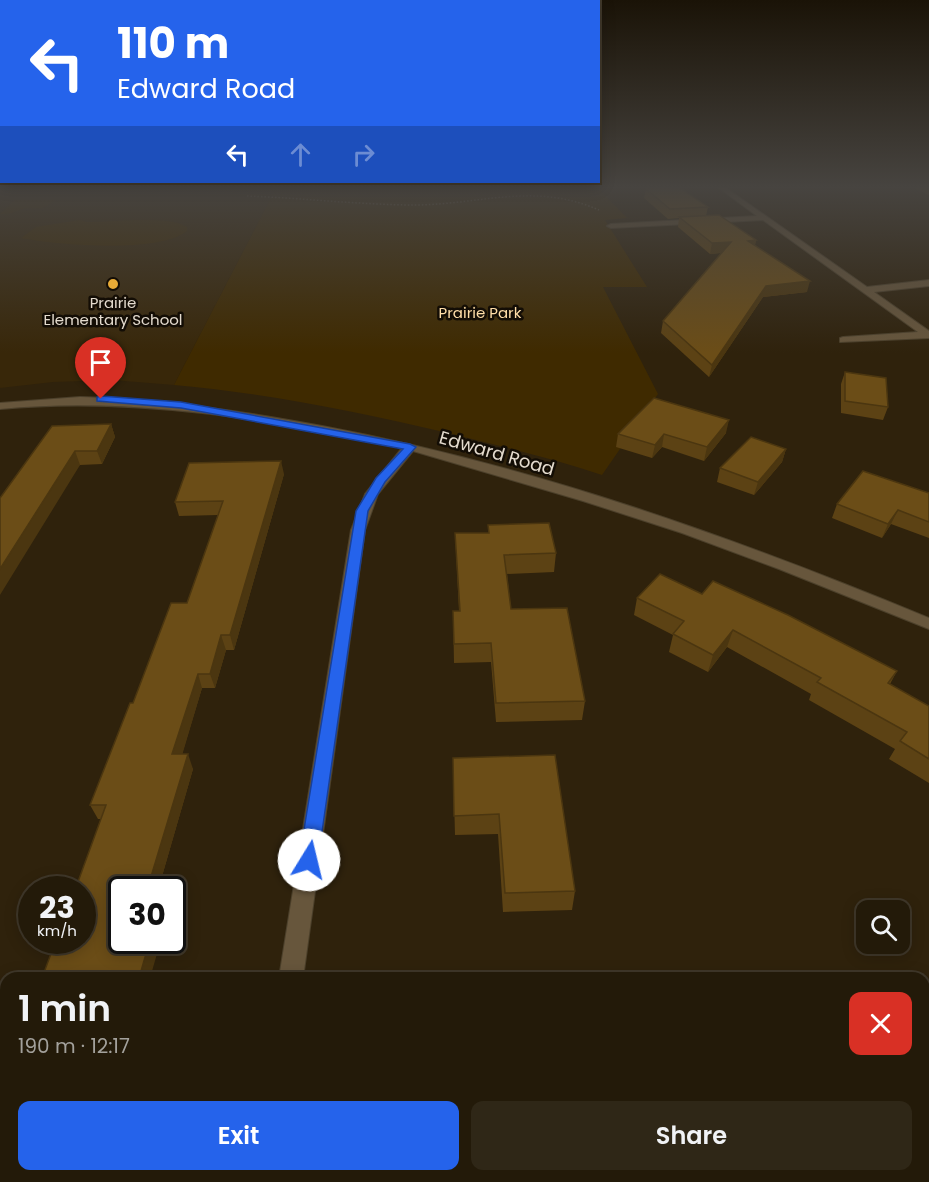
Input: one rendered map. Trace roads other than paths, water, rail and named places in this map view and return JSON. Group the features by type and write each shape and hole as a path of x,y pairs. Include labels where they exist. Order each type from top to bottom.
{"street":[{"path":"799,243 928,334"},
{"path":"865,290 929,284"},
{"path":"843,340 928,334"},
{"name":"Edward Road","path":"0,406 63,400 140,401 242,415 410,447 612,505 705,536 929,624"},
{"path":"292,972 362,511 370,494 410,447"}],"place":[{"name":"Prairie Elementary School","path":"113,284"}],"park label":[{"name":"Prairie Park","path":"480,312"}]}
